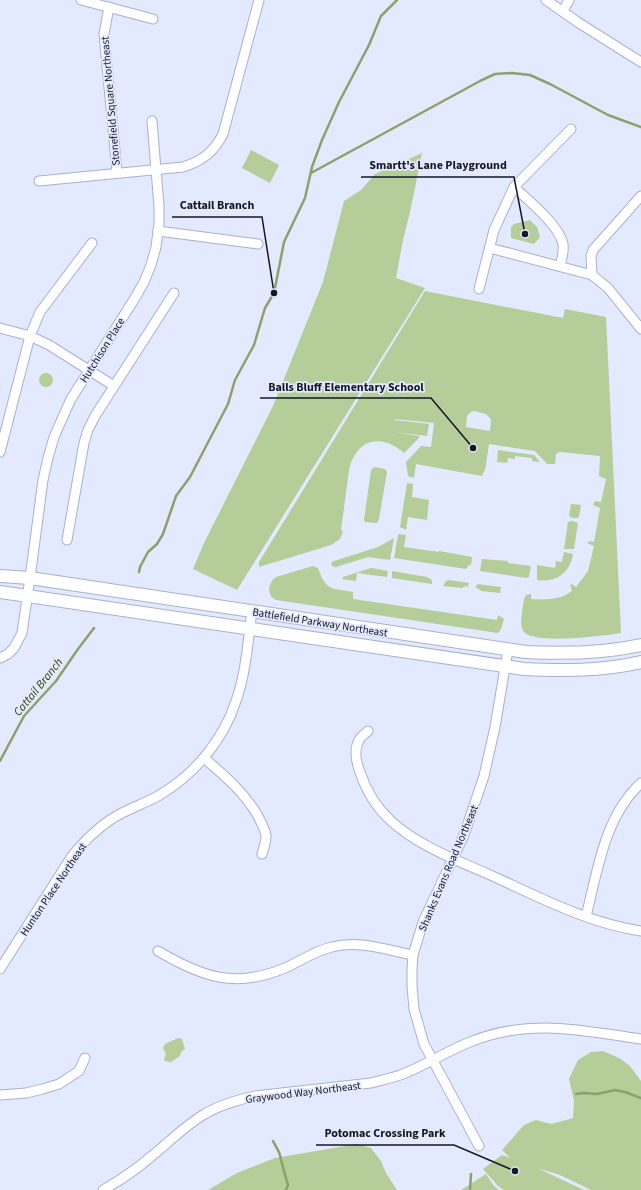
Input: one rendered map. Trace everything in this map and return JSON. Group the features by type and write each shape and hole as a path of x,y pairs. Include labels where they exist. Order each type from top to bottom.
{"main road":[{"name":"Battlefield Parkway Northeast","path":"0,576 30,578 526,652 574,654 624,649 641,645"},
{"name":"Battlefield Parkway Northeast","path":"0,592 505,666 548,670 578,670 614,668 641,662"}],"street":[{"path":"81,0 153,19"},
{"name":"Stonefield Square Northeast","path":"39,180 183,167 194,164 204,158 218,144 226,128 259,0"},
{"path":"546,0 641,62"},
{"path":"563,11 569,0"},
{"name":"Stonefield Square Northeast","path":"109,7 104,34 117,172"},
{"name":"Hutchison Place","path":"0,658 8,654 14,648 22,633 43,480 48,458 61,418 88,370 144,282 151,265 158,231 160,206 152,121"},
{"path":"479,289 494,230 514,186 571,129"},
{"path":"514,186 557,230 563,245 560,266"},
{"path":"592,275 591,256 593,250 641,196"},
{"path":"158,231 258,244"},
{"path":"0,452 30,336 40,312 92,243"},
{"path":"490,248 592,275 608,288 641,329"},
{"path":"67,540 84,443 88,430 95,416 174,293"},
{"path":"0,328 30,336 49,345 114,386"},
{"name":"Hunton Place Northeast","path":"0,969 68,862 82,844 108,821 158,796 175,785 204,758 220,736 229,719 242,680 252,611"},
{"name":"Shanks Evans Road Northeast","path":"479,1146 432,1060 420,1033 414,1009 412,986 413,955 423,922 464,835 484,776 495,727 508,650"},
{"path":"368,731 359,740 356,754 363,781 370,795 380,809 390,821 404,832 454,859 548,901 586,916 614,925 641,931"},
{"path":"204,758 235,785 246,797 255,811 264,827 266,836 266,843 262,854"},
{"path":"586,916 608,833 615,817 624,803 641,783"},
{"path":"158,951 201,973 234,979 272,974 320,950 347,944 362,944 413,955"},
{"name":"Graywood Way Northeast","path":"103,1190 153,1155 188,1125 204,1114 237,1100 255,1096 371,1083 404,1073 469,1042 512,1030 531,1028 570,1029 641,1039"},
{"path":"0,1095 26,1093 59,1084 79,1070 85,1058"}],"green space":[{"path":"251,150 279,165 270,183 242,168"},
{"path":"422,153 396,278 425,288 237,590 193,569 204,543 273,406 323,282 344,201 361,190 375,174"},
{"path":"530,220 537,227 540,237 534,244 511,238 511,227 514,224"},
{"path":"425,291 563,318 565,309 606,317 621,633 556,639 543,638 525,633 521,624 523,604 526,595 531,594 531,599 552,599 562,596 572,591 570,585 572,584 576,587 588,571 594,546 587,543 590,541 594,542 600,508 593,505 595,501 601,502 606,479 599,476 600,456 560,452 556,454 555,464 547,464 535,451 489,444 485,471 482,476 416,464 414,478 408,476 406,462 421,446 431,447 434,423 395,419 394,425 395,420 429,424 427,436 393,432 419,436 419,438 404,453 396,447 379,441 364,445 357,451 352,459 349,470 341,530 343,532 340,539 331,545 259,567 259,562","holes":["474,411 486,414 491,419 490,431 466,427 467,416 471,412"]},
{"path":"46,373 51,375 53,380 51,385 46,387 41,385 39,380 41,375"},
{"path":"498,450 534,455 540,462 532,461 532,458 515,456 515,459 508,458 507,463 497,462"},
{"path":"374,467 385,469 387,472 377,523 365,522 364,520 371,470"},
{"path":"407,483 413,484 412,497 429,500 427,520 408,517 406,530 400,527"},
{"path":"571,504 581,505 579,517 572,518 569,516"},
{"path":"572,521 578,523 574,549 564,549 568,522"},
{"path":"399,534 406,535 404,547 472,557 471,565 469,565 466,569 394,558"},
{"path":"394,538 390,560 368,557 336,567 332,566 331,563 334,561 378,547"},
{"path":"564,552 573,554 569,566 565,571 556,578 550,580 537,580 537,565 555,568 556,561 562,562"},
{"path":"482,559 508,561 508,563 531,566 529,577 526,578 480,571"},
{"path":"313,566 318,568 327,585 334,589 353,592 353,599 497,620 498,615 504,619 501,629 498,633 276,600 273,598 269,592 269,589 271,582 276,577"},
{"path":"371,568 388,571 387,577 357,573 356,581 342,579 343,577"},
{"path":"392,571 427,577 432,580 432,584 392,578"},
{"path":"449,580 469,583 468,587 465,586 462,588 443,586 446,581"},
{"path":"477,584 501,587 500,593 481,591 476,588"},
{"path":"178,1038 182,1039 185,1049 181,1052 180,1056 171,1062 165,1061 164,1059 166,1054 163,1048 165,1044"},
{"path":"603,1051 619,1058 630,1066 641,1081 641,1190 591,1190 560,1175 537,1168 584,1190 504,1190 498,1186 483,1169 502,1155 510,1158 502,1150 524,1125 536,1120 551,1124 573,1118 574,1101 569,1079 578,1060 591,1052"},
{"path":"357,1144 371,1148 381,1161 386,1173 397,1190 208,1190 237,1173 275,1158"},
{"path":"486,1174 494,1186 499,1190 461,1190"}],"waterway":[{"name":"Cattail Branch","path":"139,572 148,552 157,544 163,534 176,496 190,477 228,404 235,380 254,345 265,308 274,293 284,242 305,198 312,167 322,140 339,102 369,45 381,16 397,0"},
{"path":"311,173 495,74 512,73 530,75 608,115 641,127"},
{"name":"Cattail Branch","path":"0,761 24,716 56,681 94,628"},
{"path":"576,1094 597,1094 615,1090 641,1098"},
{"path":"273,1141 279,1153 288,1185 286,1190"},
{"path":"470,1190 471,1174"}],"place":[{"name":"Smartt's Lane Playground","path":"525,234"},
{"name":"Cattail Branch","path":"274,293"},
{"name":"Balls Bluff Elementary School","path":"473,448"},
{"name":"Potomac Crossing Park","path":"515,1171"}]}
